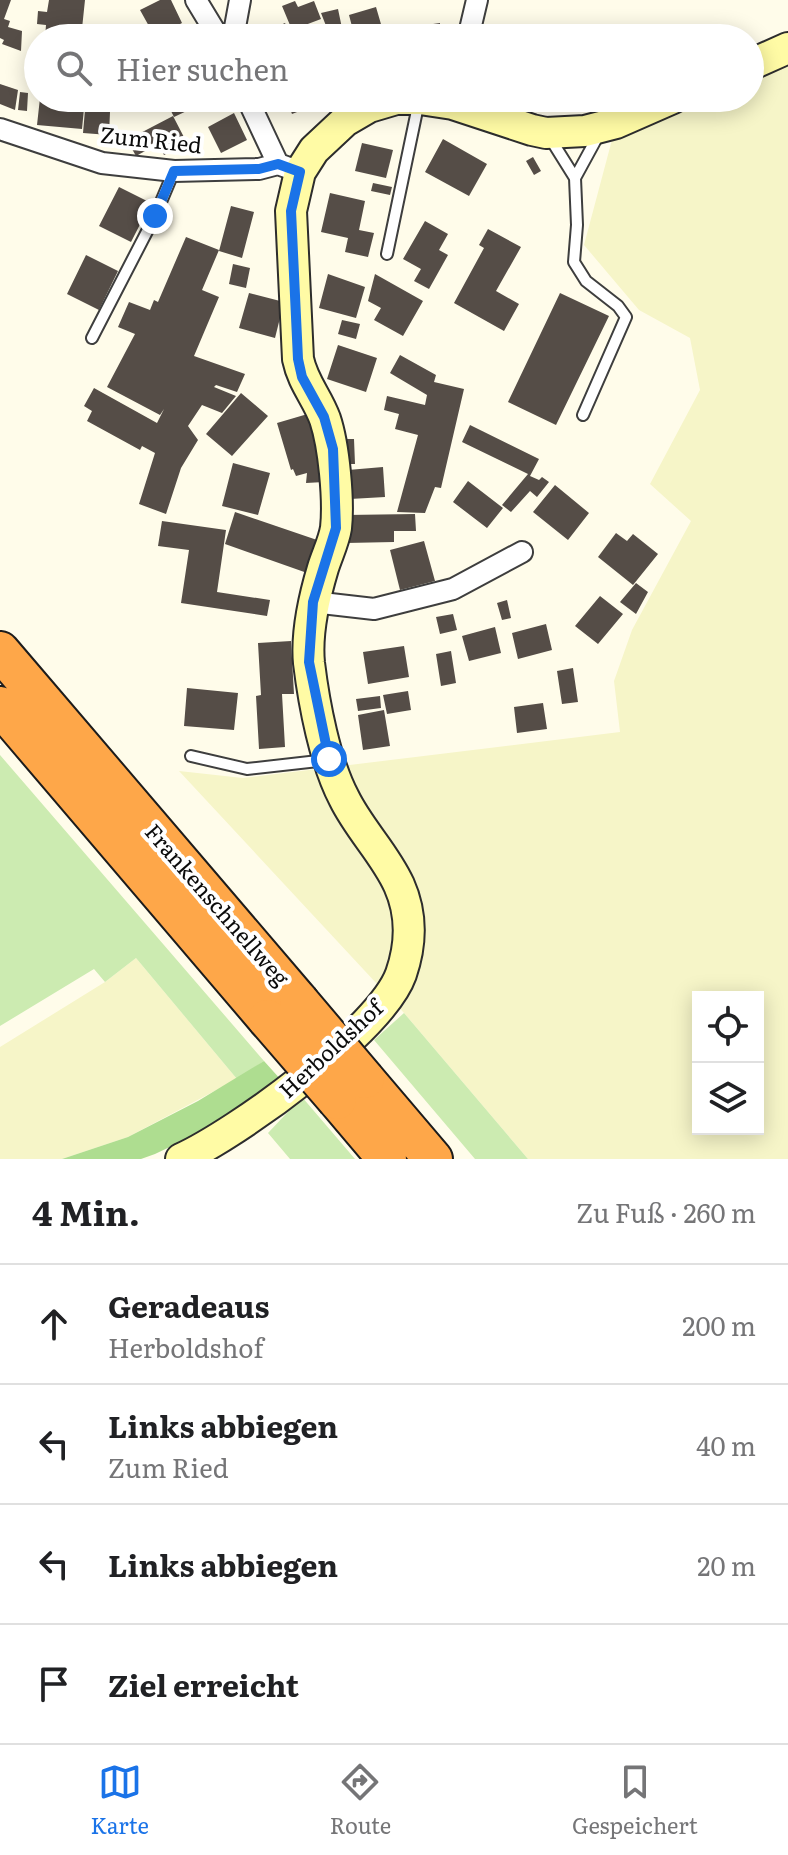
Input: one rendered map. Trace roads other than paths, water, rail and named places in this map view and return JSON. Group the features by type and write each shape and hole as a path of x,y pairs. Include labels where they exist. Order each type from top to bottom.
{"highway":[{"name":"Frankenschnellweg","path":"0,651 283,1010 351,1090 433,1159"},
{"name":"Frankenschnellweg","path":"0,706 283,1010"},
{"name":"Frankenschnellweg","path":"351,1090 387,1159"}],"street":[{"path":"196,0 211,24"},
{"path":"236,24 240,0"},
{"path":"471,24 477,0"},
{"path":"764,59 788,48"},
{"path":"255,112 289,168"},
{"name":"Herboldshof","path":"181,1159 244,1124 356,1033 377,1011 401,974 410,936 399,885 343,798 329,759 309,662 313,602 336,528 333,449 324,417 302,377 298,359 289,168 345,121 360,112"},
{"name":"Herboldshof","path":"486,112 546,133 603,127 639,112"},
{"name":"Zum Ried","path":"0,129 102,163 174,171 289,168"},
{"path":"313,602 374,609 453,589 522,552"}],"lane":[{"path":"387,254 417,112"},
{"path":"575,178 603,127"},
{"path":"546,133 575,178 577,225 574,262 586,281 618,306 626,317 583,415"},
{"path":"92,338 155,216 174,171"},
{"path":"191,756 247,769 329,759"}]}
